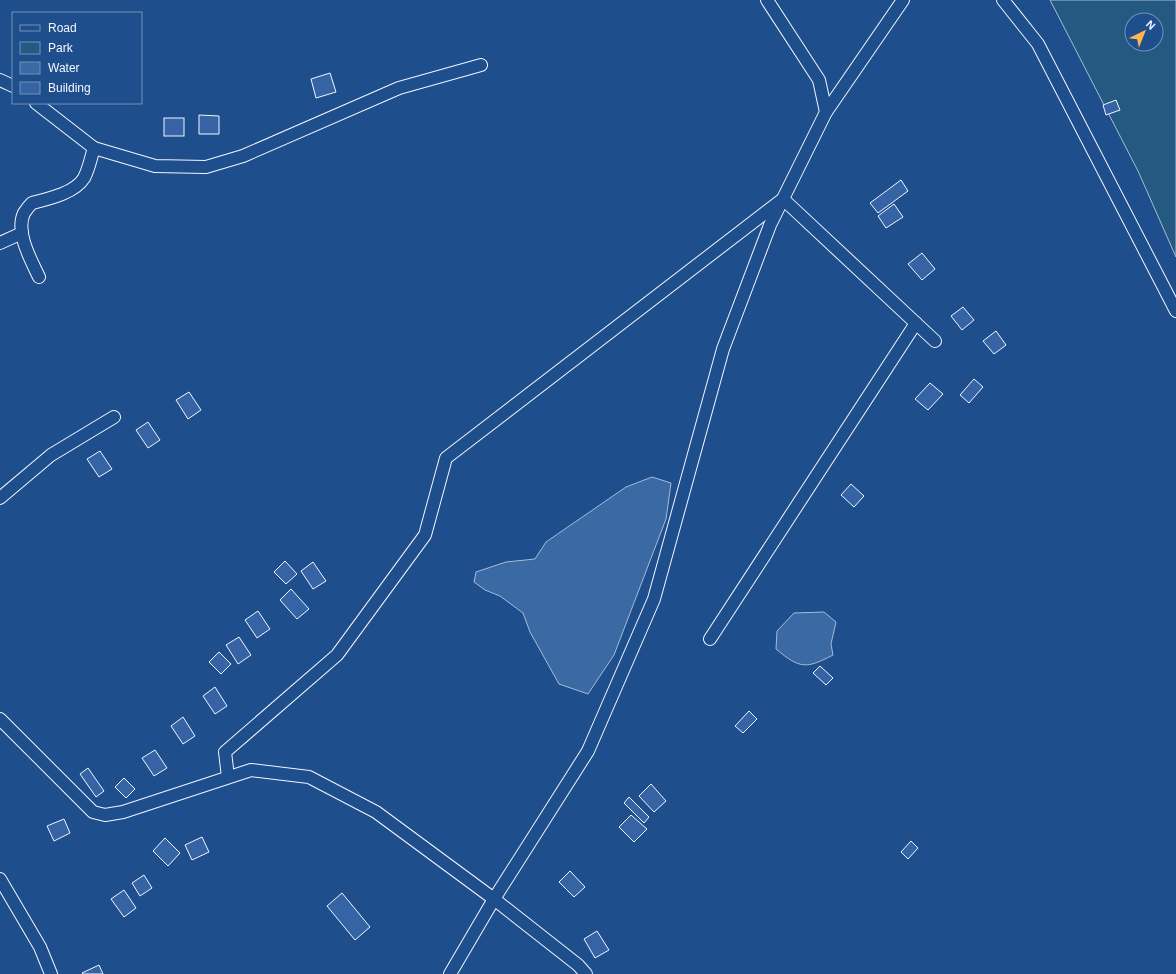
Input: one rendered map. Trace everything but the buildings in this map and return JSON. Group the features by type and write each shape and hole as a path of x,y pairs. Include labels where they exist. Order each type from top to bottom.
{"street":[{"path":"767,0 819,80 826,112"},
{"path":"450,974 494,899 588,751 654,599 723,349 770,225 826,112 903,0"},
{"path":"1003,0 1038,44 1176,311"},
{"path":"37,104 94,148 155,166 206,167 242,156 399,88 481,64"},
{"path":"0,80 12,86"},
{"path":"39,277 24,245 22,233 23,214 32,203 53,198 69,191 84,178 94,148"},
{"path":"783,199 935,341"},
{"path":"228,777 225,752 337,655 425,535 446,458 783,199"},
{"path":"0,243 22,233"},
{"path":"710,639 916,323"},
{"path":"0,498 51,455 114,417"},
{"path":"0,719 93,812 105,815 123,812 251,770 309,777 376,812 494,899 586,974"},
{"path":"0,879 40,947 51,974"}],"green space":[{"path":"1050,0 1176,0 1176,257 1138,171"}],"water":[{"path":"652,477 671,483 666,519 614,655 588,694 559,684 530,632 523,613 500,596 485,590 474,582 476,572 506,562 535,559 546,542 626,487"},
{"path":"824,612 836,622 831,644 833,655 816,663 803,665 784,656 776,649 777,631 794,613"}]}
